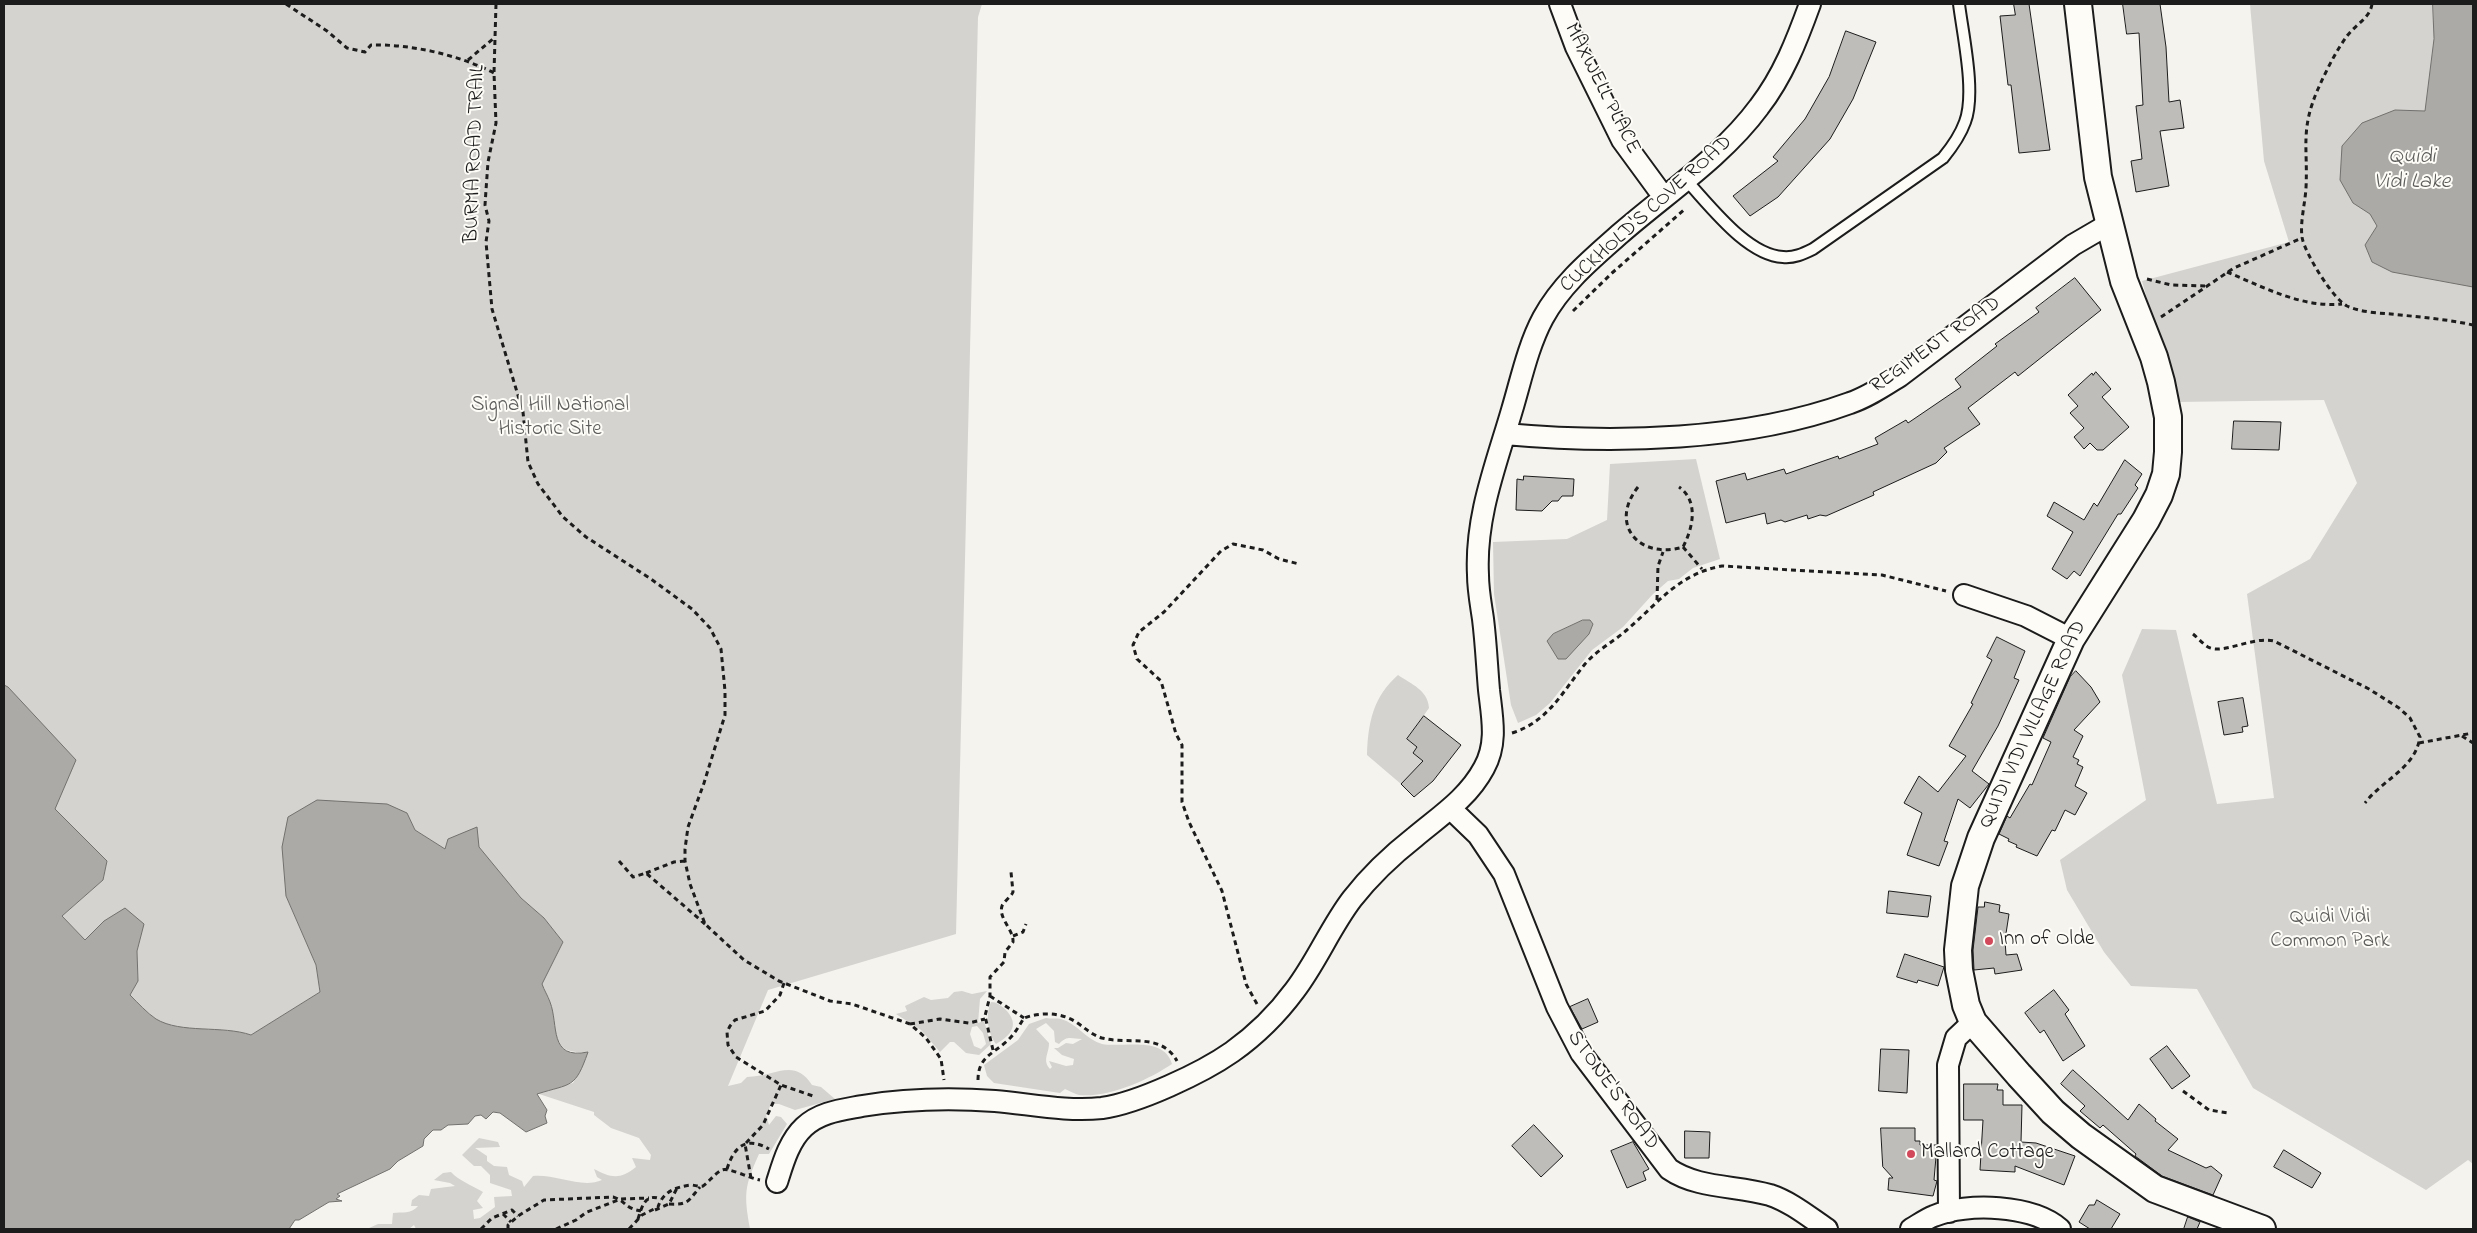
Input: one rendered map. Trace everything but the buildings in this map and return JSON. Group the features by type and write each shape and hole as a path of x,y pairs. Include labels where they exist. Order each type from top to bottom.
{"street":[{"name":"MAXWELL PLACE","path":"1560,4 1576,48 1622,140 1663,196"},
{"name":"CUCKHOLD'S COVE ROAD","path":"777,1182 784,1159 800,1131 819,1117 830,1113 878,1104 944,1100 978,1100 1074,1110 1102,1108 1132,1100 1227,1055 1246,1042 1267,1022 1297,988 1353,897 1379,868 1451,809 1474,784 1486,765 1494,739 1478,577 1478,546 1482,511 1491,473 1505,434 1532,343 1553,302 1586,264 1663,196 1721,149 1760,106 1793,49 1810,4"},
{"name":"QUIDI VIDI VILLAGE ROAD","path":"2078,4 2098,177 2108,224 2124,281 2154,357 2168,417 2166,474 2159,495 2146,520 2071,639 1981,838 1965,886 1958,950 1959,970 1966,1005 1973,1022 2053,1112 2094,1147 2156,1190 2262,1229"},
{"name":"REGIMENT ROAD","path":"1505,434 1608,440 1718,432 1775,423 1851,403 1876,392 1900,376 2072,245 2108,224"},
{"path":"1964,595 2026,616 2071,639"},
{"name":"STONE'S ROAD","path":"1451,809 1478,834 1504,874 1557,1008 1581,1053 1669,1169 1682,1178 1770,1196 1787,1202 1827,1229"},
{"path":"1949,1212 1948,1065 1956,1038 1973,1022"},
{"path":"1911,1229 1934,1216 1949,1212 1984,1208 2026,1212 2045,1218 2060,1229"}],"lane":[{"path":"1685,179 1738,234 1755,248 1783,257 1798,256 1813,249 1943,158 1957,140 1966,122 1971,100 1959,4"}],"path":[{"path":"286,4 327,31 347,48 355,51 365,52 371,45 396,45 468,60 494,73"},
{"name":"BURMA ROAD TRAIL","path":"496,4 494,73 496,123 488,162 485,205 489,221 486,242 492,309 523,412 528,462 538,484 563,517 586,537 651,579 692,609 710,628 721,649 726,692 725,714 704,784 688,827 684,860 690,884 705,924"},
{"path":"2343,304 2309,257 2302,238 2306,186 2304,137 2306,122 2319,88 2339,49 2348,35 2371,10 2372,4"},
{"path":"468,60 495,38"},
{"path":"1568,316 1612,273 1689,205"},
{"path":"2141,325 2159,318 2227,272 2302,238"},
{"path":"2227,272 2268,290 2297,299 2321,304 2343,304 2370,312 2473,325"},
{"path":"2124,281 2133,278 2149,279 2171,285 2206,286"},
{"path":"1638,487 1629,500 1626,510 1626,522 1638,541 1650,549 1663,552 1683,546 1690,531 1693,513 1687,492 1679,487"},
{"path":"1267,1022 1246,984 1222,891 1189,822 1182,802 1182,746 1176,734 1161,681 1137,659 1133,645 1139,632 1164,612 1220,551 1233,544 1263,550 1280,559 1299,564"},
{"path":"1683,546 1702,569"},
{"path":"1657,600 1658,566 1663,552"},
{"path":"1494,739 1520,731 1551,710 1586,663 1629,629 1657,600 1702,569 1722,566 1882,575 1964,595"},
{"path":"2193,634 2208,647 2217,649 2264,639 2292,648 2369,689 2399,708 2410,718 2420,737 2416,754 2407,766 2372,793 2365,803"},
{"path":"2420,743 2473,733"},
{"path":"2462,735 2473,743"},
{"path":"646,873 684,860"},
{"name":"BURMA ROAD TRAIL","path":"620,861 633,876 646,873 744,960 784,984 821,998 852,1004 910,1024 926,1038 941,1059 944,1075 944,1100"},
{"path":"994,1050 985,1019 990,996 990,977 1004,962 1005,952 1011,946 1013,936 1005,922 1002,911 1002,906 1013,892 1011,872"},
{"path":"1013,936 1022,932 1026,924"},
{"path":"784,984 780,995 765,1011 736,1020 727,1032 728,1045 732,1054 781,1085 822,1098 830,1113"},
{"path":"990,996 1024,1018"},
{"path":"978,1100 978,1070 984,1058 1009,1040 1024,1018 1043,1014 1064,1016 1092,1034 1102,1038 1153,1042 1174,1055 1186,1076"},
{"path":"910,1024 940,1019 969,1023 985,1019"},
{"path":"638,1219 669,1204 681,1205 691,1200 700,1186 727,1168 733,1154 763,1125 781,1085"},
{"path":"2183,1092 2209,1110 2228,1113"},
{"path":"745,1144 759,1144 784,1159"},
{"path":"745,1144 752,1178"},
{"path":"727,1168 752,1178 777,1182"},
{"path":"654,1211 669,1190 692,1185 700,1186"},
{"path":"669,1204 677,1188"},
{"path":"508,1229 511,1222 518,1216 544,1200 593,1196 620,1199 661,1199"},
{"path":"629,1229 638,1219 645,1200 648,1198"},
{"path":"620,1199 629,1209 641,1211"},
{"path":"556,1229 576,1220 587,1212 598,1210 620,1199"},
{"path":"481,1229 492,1218 502,1213 512,1210 518,1216"},
{"path":"502,1213 511,1222"}],"green space":[{"name":"Signal Hill National Historic Site","path":"4,4 982,4 978,17 956,934 768,990 728,1086 741,1083 747,1077 791,1070 805,1077 812,1085 821,1087 835,1099 795,1110 779,1104 771,1104 766,1115 769,1125 776,1116 781,1117 787,1124 769,1154 759,1154 750,1175 746,1199 750,1229 416,1229 414,1225 409,1229 367,1229 378,1224 392,1224 393,1213 416,1209 418,1206 411,1206 412,1200 419,1195 429,1196 431,1189 455,1186 450,1183 434,1180 443,1173 451,1172 483,1192 477,1201 483,1208 473,1210 474,1219 480,1218 495,1207 494,1197 512,1196 511,1190 490,1183 490,1175 481,1166 474,1166 462,1155 479,1138 498,1142 500,1147 475,1148 487,1156 487,1161 494,1166 507,1167 509,1175 522,1181 524,1187 533,1176 586,1183 594,1182 602,1180 597,1177 594,1169 611,1176 620,1176 636,1167 632,1158 650,1160 651,1155 639,1138 611,1128 594,1115 594,1112 536,1093 573,1083 588,1052 567,1050 561,1046 555,1034 550,1003 541,984 563,942 544,918 521,898 478,847 477,828 445,849 415,830 407,813 286,896 316,965 320,992 251,1035 166,1024 153,1017 130,995 138,981 137,951 143,924 132,916 104,921 85,940 62,916 103,880 107,861 55,809 8,687 4,685"},
{"name":"Quidi Vidi Common Park","path":"2250,4 2473,4 2473,1164 2468,1160 2426,1190 2253,1088 2197,989 2131,986 2104,952 2067,890 2060,860 2146,800 2122,675 2142,629 2176,630 2217,804 2274,798 2247,594 2310,559 2357,483 2324,400 2176,402 2142,281 2289,242 2264,161"},
{"path":"1696,459 1720,559 1693,568 1679,579 1668,581 1653,594 1623,627 1592,650 1550,703 1536,715 1518,723 1511,705 1494,594 1493,542 1567,539 1607,520 1610,464"},
{"path":"1398,675 1422,692 1426,697 1429,708 1407,739 1417,747 1413,753 1423,761 1401,784 1367,755 1371,721 1377,702"},
{"path":"962,991 972,994 987,991 980,999 978,1023 984,1021 991,1044 979,1055 966,1053 954,1042 950,1042 940,1052 921,1030 896,1014 907,1011 905,1006 924,997 931,1000 948,998 954,992","holes":["977,1026 983,1033 986,1044 981,1049 974,1046 970,1034 972,1027"]},
{"path":"991,1002 997,1003 1010,1014 1013,1024 1010,1033 996,1044 988,1024"},
{"path":"1046,1018 1061,1019 1102,1044 1142,1045 1161,1049 1168,1055 1172,1064 1140,1082 1103,1094 1079,1095 1065,1089 1060,1093 994,1083 987,1076 984,1065 1018,1040 1029,1024","holes":["1046,1023 1054,1031 1055,1042 1059,1044 1067,1038 1082,1039 1073,1044 1066,1043 1058,1048 1054,1048 1062,1055 1074,1059 1073,1065 1066,1066 1049,1061 1052,1067 1050,1069 1046,1063 1049,1043 1036,1029"]}],"water":[{"name":"Quidi Vidi Lake","path":"2433,4 2473,4 2473,287 2392,272 2372,262 2365,245 2377,226 2370,214 2353,203 2340,180 2342,146 2362,123 2395,110 2425,111 2434,39"},
{"path":"1583,620 1590,620 1593,624 1589,634 1566,659 1558,659 1547,641 1553,634"},
{"path":"4,685 8,687 76,760 55,809 107,861 103,880 62,916 85,940 104,921 125,908 144,924 137,951 138,981 130,995 153,1017 166,1024 189,1028 227,1030 251,1035 320,992 316,965 286,896 282,847 288,817 317,800 387,804 407,813 415,830 445,849 448,839 477,827 479,847 521,898 544,918 563,942 542,984 553,1011 557,1039 561,1046 566,1051 575,1053 588,1052 584,1064 571,1083 537,1094 547,1110 545,1116 547,1123 526,1132 500,1113 493,1112 486,1119 481,1115 475,1116 468,1124 448,1125 441,1130 433,1130 424,1139 423,1146 398,1161 390,1169 337,1194 340,1196 336,1199 342,1201 329,1202 299,1220 295,1220 289,1229 4,1229"}],"place":[{"name":"Inn of Olde","path":"1989,941"},
{"name":"Mallard Cottage","path":"1911,1154"}]}
